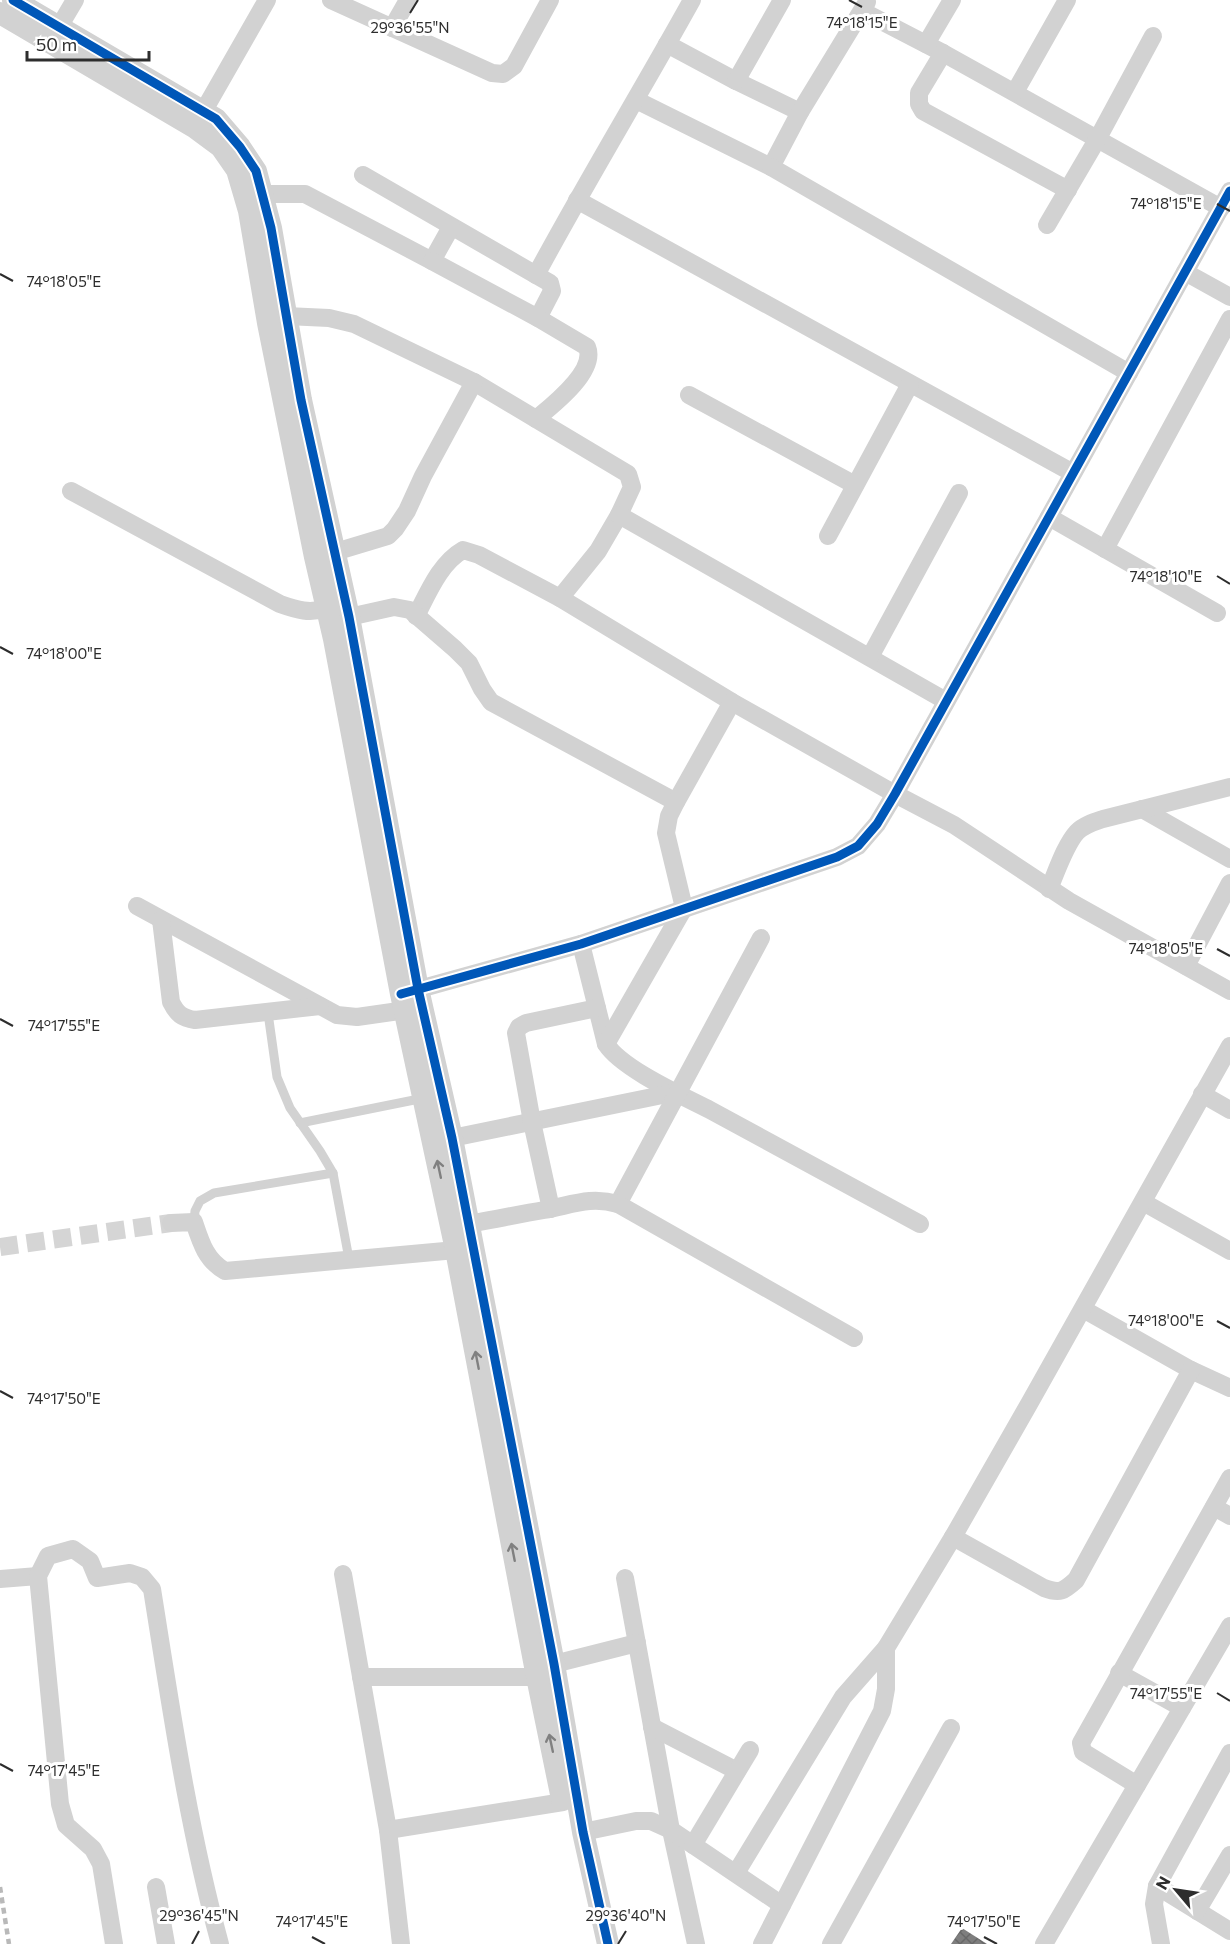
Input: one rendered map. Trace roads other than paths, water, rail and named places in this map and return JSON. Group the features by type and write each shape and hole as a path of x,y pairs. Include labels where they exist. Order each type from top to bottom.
{"street":[{"path":"13,0 216,119 240,147 255,171 271,228 301,400 349,617 424,1098 460,1225 545,1670 563,1802 591,1898 608,1944"},
{"path":"59,27 75,0"},
{"path":"203,112 267,0"},
{"path":"331,0 492,73 503,74 514,66 550,0"},
{"path":"392,28 408,0"},
{"path":"536,275 692,0"},
{"path":"736,81 783,0"},
{"path":"927,44 952,0"},
{"path":"1015,92 1067,0"},
{"path":"771,167 800,112 865,5 927,44 1221,208"},
{"path":"0,13 194,127 221,147 237,170 249,211 268,323 408,998 452,1138 460,1225 456,1250 545,1670 583,1832 595,1944"},
{"path":"1047,225 1098,138 1153,36"},
{"path":"667,44 800,112"},
{"path":"943,53 919,93 919,104 923,111 1068,190"},
{"path":"636,100 771,167 1129,373"},
{"path":"363,175 550,283 552,291 538,318"},
{"path":"137,906 337,1015 357,1017 408,998 581,944 837,856 858,846 877,824 895,794 1230,191"},
{"path":"262,194 305,194 580,341 590,353 589,360 578,380 536,419"},
{"path":"577,200 1073,473"},
{"path":"432,261 451,227"},
{"path":"1185,272 1230,297"},
{"path":"286,316 329,318 354,324 474,382 628,474 632,487 619,515 598,551 560,598"},
{"path":"1105,549 1230,320"},
{"path":"335,552 388,536 395,529 407,511 423,476 474,382"},
{"path":"828,536 910,384"},
{"path":"689,395 855,485"},
{"path":"71,490 280,604 301,611 319,611 327,608"},
{"path":"870,657 959,493"},
{"path":"619,515 946,701"},
{"path":"1049,517 1217,612"},
{"path":"416,615 437,576 457,553 463,550 479,555 560,598 732,702 954,825 1049,889 1230,990"},
{"path":"349,617 394,607 410,610 469,663 491,702 676,802"},
{"path":"606,1044 684,908 666,832 669,816 732,702"},
{"path":"1049,889 1069,845 1077,833 1087,825 1230,787"},
{"path":"1142,809 1230,858"},
{"path":"1186,966 1230,883"},
{"path":"161,920 171,1002 177,1013 184,1019 195,1020 320,1006"},
{"path":"618,1204 760,938"},
{"path":"581,944 606,1044 612,1054 677,1092 921,1224"},
{"path":"551,1209 516,1033 519,1027 526,1023 597,1008"},
{"path":"736,1873 843,1697 886,1648 953,1537 1230,1046"},
{"path":"452,1138 677,1092"},
{"path":"1202,1094 1230,1110"},
{"path":"460,1225 551,1209 582,1201 603,1200 618,1204 854,1338"},
{"path":"1143,1202 1230,1251"},
{"path":"171,1223 194,1222 203,1250 216,1266 225,1271 456,1250"},
{"path":"1083,1309 1191,1370 1230,1388"},
{"path":"953,1537 1044,1588 1055,1592 1066,1590 1076,1580 1191,1370"},
{"path":"1137,1785 1083,1752 1081,1743 1230,1478"},
{"path":"1214,1507 1230,1516"},
{"path":"114,1944 102,1864 93,1849 66,1825 60,1804 38,1576 48,1556 73,1549 90,1561 97,1578 130,1574 142,1577 152,1588 184,1791 198,1862 220,1944"},
{"path":"343,1574 388,1830 401,1944"},
{"path":"0,1579 38,1576"},
{"path":"625,1578 671,1830 696,1944"},
{"path":"1044,1944 1230,1626"},
{"path":"361,1677 545,1670 637,1643"},
{"path":"762,1944 882,1711 886,1689 886,1648"},
{"path":"1119,1673 1182,1708"},
{"path":"652,1727 737,1771"},
{"path":"831,1944 951,1728"},
{"path":"693,1845 750,1750"},
{"path":"1161,1944 1154,1904 1157,1886 1230,1754"},
{"path":"388,1830 563,1802"},
{"path":"583,1832 636,1821 651,1821 671,1830 782,1905"},
{"path":"1197,1911 1230,1855"},
{"path":"1157,1886 1230,1931"},
{"path":"156,1887 166,1944"}],"lane":[{"path":"268,1012 277,1077 290,1108 333,1173 349,1259"},
{"path":"300,1123 424,1098"},
{"path":"194,1222 195,1211 200,1201 214,1193 333,1173"}],"tunnel":[{"path":"0,1247 171,1223"}],"railway":[{"path":"0,1887 9,1944"}]}
